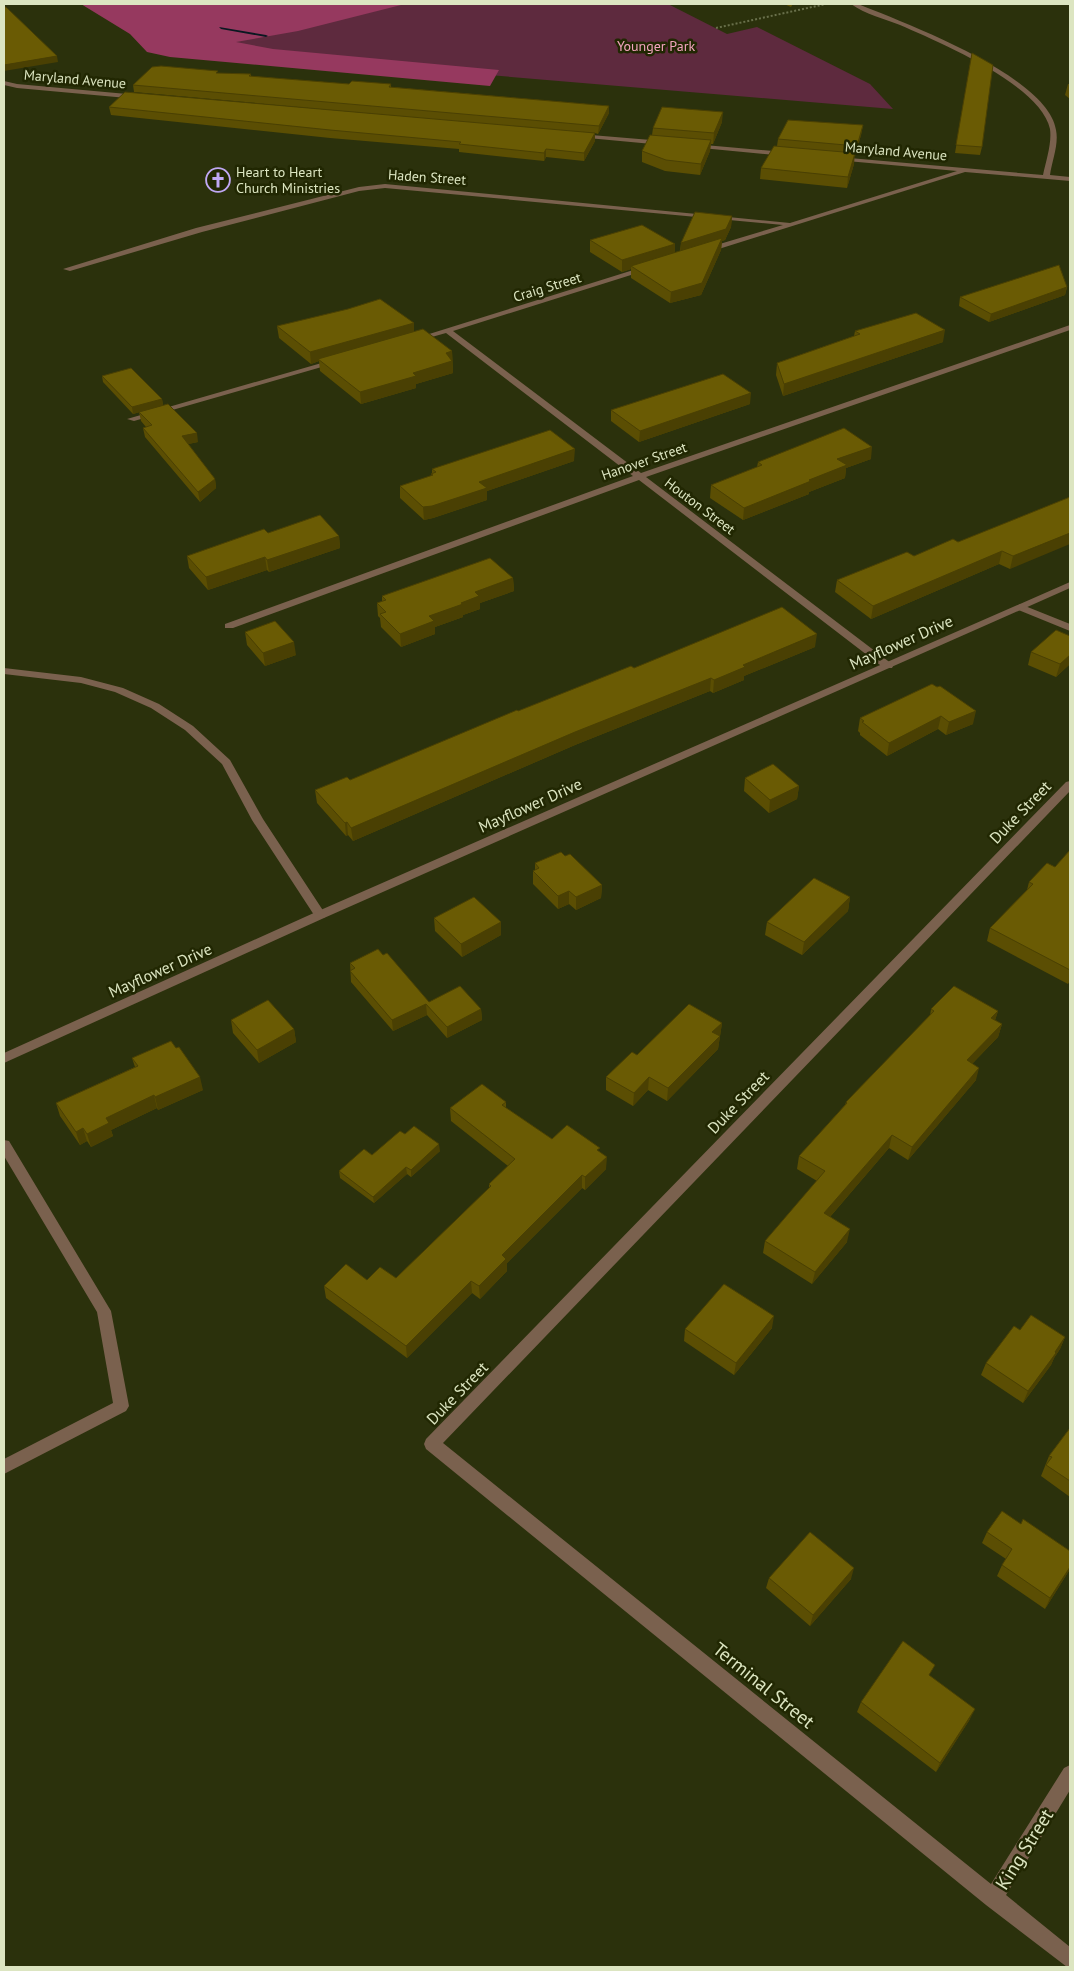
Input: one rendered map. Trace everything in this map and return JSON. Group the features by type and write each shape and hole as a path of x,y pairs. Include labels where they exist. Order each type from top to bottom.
{"street":[{"path":"854,4 982,60 1013,81 1046,111 1054,130 1046,177"},
{"name":"Maryland Avenue","path":"4,83 17,86 146,98"},
{"path":"572,135 671,144"},
{"path":"681,145 790,154"},
{"name":"Maryland Avenue","path":"830,158 1070,179"},
{"path":"701,253 969,170"},
{"name":"Haden Street","path":"67,269 199,230 359,189 385,186 795,224"},
{"name":"Craig Street","path":"409,341 654,267"},
{"name":"Hanover Street","path":"230,626 639,477 1070,327"},
{"name":"Houton Street","path":"447,330 888,666"},
{"path":"131,419 342,360"},
{"name":"Mayflower Drive","path":"4,1058 320,915 1070,585"},
{"path":"1020,607 1070,628"},
{"path":"5,672 81,680 119,690 155,706 189,728 226,762 258,820 320,915"},
{"name":"Duke Street","path":"432,1444 1070,785"},
{"path":"4,1145 104,1311 121,1406 4,1467"},
{"name":"Terminal Street","path":"432,1444 1070,1960"},
{"name":"King Street","path":"993,1898 1070,1774"}],"path":[{"path":"603,4 613,4"},
{"path":"716,28 826,4"}],"green space":[{"name":"Younger Park","path":"149,4 668,4 727,34 757,27 870,84 893,109 166,48"}],"shaded area":[{"path":"81,4 405,4 298,31 236,42 273,49 499,70 490,86 170,57 147,52 130,34"}],"building":[{"path":"4,7 6,7 57,56 4,65"},
{"path":"972,53 993,65 982,147 956,145"},
{"path":"161,66 218,71 216,73 251,74 249,76 349,84 352,81 391,84 389,87 609,106 599,126 133,85 152,67"},
{"path":"125,92 595,133 584,153 546,149 544,153 459,144 461,142 109,107"},
{"path":"662,107 723,112 714,133 653,128"},
{"path":"788,120 863,125 857,146 778,139"},
{"path":"650,135 711,140 701,164 666,160 642,151"},
{"path":"774,146 855,153 848,177 761,168"},
{"path":"695,212 732,216 726,229 681,243"},
{"path":"642,225 675,244 622,260 590,240"},
{"path":"722,238 702,283 671,292 631,266"},
{"path":"1059,265 1067,287 991,314 960,297"},
{"path":"380,299 414,323 310,352 277,326 348,309"},
{"path":"916,313 945,330 784,384 777,363 860,334 855,331"},
{"path":"423,329 452,351 446,353 452,361 413,373 416,376 360,392 318,359"},
{"path":"131,368 162,399 132,407 102,376"},
{"path":"723,374 751,393 640,431 611,410"},
{"path":"168,404 197,433 182,436 215,479 198,492 143,428 152,425 139,412"},
{"path":"844,428 872,447 837,459 847,465 809,480 811,481 744,508 711,485 762,465 758,462"},
{"path":"550,430 575,449 479,482 487,488 432,506 423,507 400,486 433,475 431,474 436,472 432,469"},
{"path":"1070,497 1070,533 1013,556 1002,551 873,606 837,580 907,552 914,556 953,539 958,542"},
{"path":"320,515 339,536 267,560 265,557 206,577 187,556 264,529 268,533"},
{"path":"490,558 513,578 475,592 479,596 461,603 463,604 429,616 434,621 400,634 380,614 386,612 377,603 386,600 382,596"},
{"path":"782,607 817,634 743,665 745,667 714,680 711,678 575,732 351,828 315,790 347,777 350,780 517,710 631,666 634,668"},
{"path":"275,621 294,642 263,653 245,632"},
{"path":"1056,630 1070,636 1070,655 1060,664 1031,652"},
{"path":"932,684 937,687 940,686 976,711 949,722 941,716 889,743 862,722 864,721 860,718"},
{"path":"773,764 799,786 770,800 745,778"},
{"path":"1070,850 1070,970 990,928 1033,884 1029,882 1047,863 1055,867"},
{"path":"561,852 565,856 570,854 602,885 576,897 569,891 558,896 533,871 539,868 535,863"},
{"path":"814,878 850,897 804,942 767,922"},
{"path":"474,897 501,922 461,944 434,918"},
{"path":"378,949 383,955 387,953 429,1002 460,986 481,1009 447,1027 426,1004 392,1020 350,971 355,968 350,963"},
{"path":"954,986 998,1011 991,1018 1002,1024 967,1060 979,1068 912,1147 892,1135 824,1213 850,1229 815,1272 765,1241 825,1171 799,1156 846,1102 934,1011 931,1009"},
{"path":"268,1000 294,1029 257,1050 231,1020"},
{"path":"689,1004 722,1023 712,1032 720,1036 668,1088 649,1077 634,1093 606,1077 632,1052 637,1055"},
{"path":"171,1041 176,1048 179,1047 200,1077 155,1097 154,1095 106,1118 109,1123 87,1134 83,1128 76,1132 56,1103 138,1066 132,1058"},
{"path":"482,1084 506,1102 502,1105 552,1139 567,1125 600,1148 597,1150 607,1157 585,1177 582,1175 502,1255 506,1259 479,1286 471,1281 406,1346 324,1286 346,1264 367,1280 380,1267 396,1278 491,1186 489,1184 515,1159 450,1108"},
{"path":"414,1126 439,1144 411,1170 406,1167 373,1197 339,1171 364,1149 372,1155 400,1131 405,1134"},
{"path":"724,1284 774,1316 736,1363 685,1329"},
{"path":"1031,1315 1065,1337 1056,1353 1028,1391 986,1363 1014,1326 1020,1330"},
{"path":"1070,1428 1070,1481 1046,1465 1052,1457 1049,1456"},
{"path":"1002,1511 1021,1524 1023,1519 1070,1551 1070,1567 1050,1598 1002,1565 1012,1549 987,1532"},
{"path":"810,1532 854,1568 813,1615 769,1578"},
{"path":"903,1641 935,1665 929,1675 975,1709 940,1763 861,1702"}],"waterway":[{"path":"221,28 266,36"}],"place":[{"name":"Heart to Heart Church Ministries","path":"218,180"}]}
